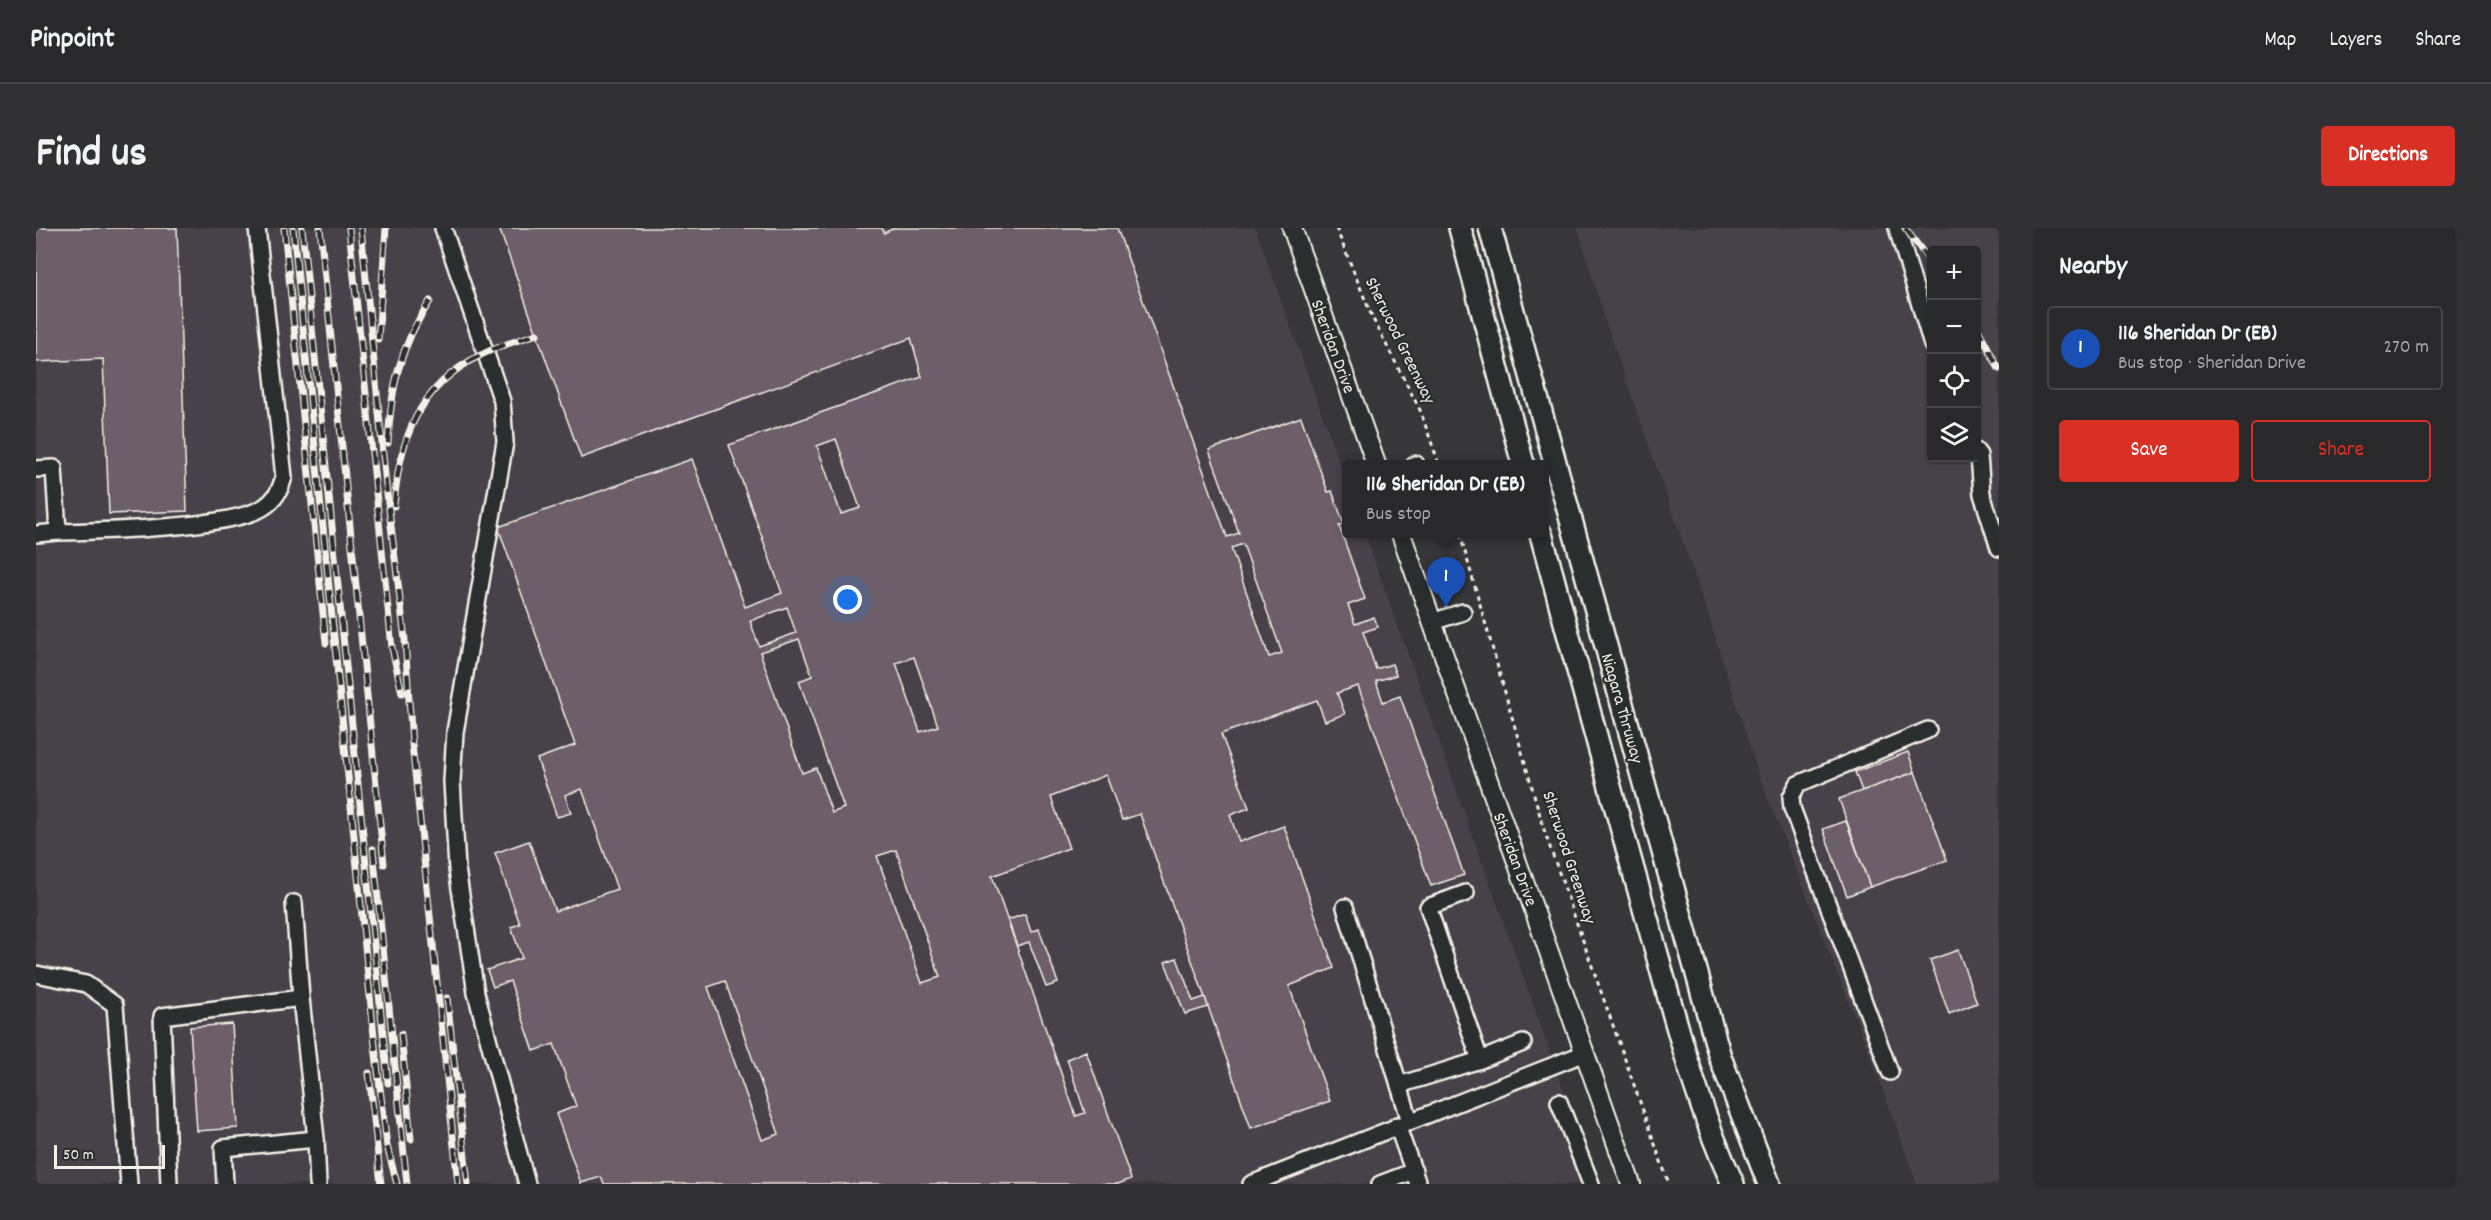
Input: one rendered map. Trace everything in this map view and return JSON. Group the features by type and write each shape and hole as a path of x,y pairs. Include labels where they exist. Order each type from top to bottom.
{"highway":[{"path":"1460,228 1522,460"},
{"name":"Niagara Thruway","path":"1490,228 1720,1057 1769,1184"},
{"name":"Niagara Thruway","path":"1542,538 1609,786 1690,1069 1719,1152 1734,1184"}],"main road":[{"name":"Sheridan Drive","path":"1292,228 1374,460"},
{"name":"Sheridan Drive","path":"1402,538 1631,1184"}],"lane":[{"path":"36,534 121,530 242,518 264,507 279,493 284,477 257,228"},
{"path":"443,228 502,401 506,442 455,732 452,781 457,869 476,993 502,1081 527,1184"},
{"path":"1897,228 1927,328"},
{"path":"1978,462 1982,494 1999,548"},
{"path":"36,469 54,468 58,532"},
{"path":"1432,622 1463,612"},
{"path":"1890,1072 1792,808 1791,798 1798,784 1928,730"},
{"path":"1466,893 1428,907 1480,1060"},
{"path":"294,903 301,998 316,1139 318,1184"},
{"path":"1345,907 1399,1085 1404,1123 1416,1178 1380,1184"},
{"path":"36,975 86,984 115,1005 129,1184"},
{"path":"169,1184 162,1016 301,998"},
{"path":"1399,1085 1480,1060 1523,1043"},
{"path":"1251,1184 1585,1053"},
{"path":"1559,1102 1591,1184"},
{"path":"225,1184 223,1148 316,1139"}],"path":[{"name":"Sherwood Greenway","path":"1336,228 1373,320 1420,410 1437,460"},
{"name":"Sherwood Greenway","path":"1461,538 1545,833 1669,1184"}],"shaded area":[{"path":"36,228 1255,228 1342,470 1342,538 1366,538 1597,1184 36,1184"},
{"path":"1578,228 1999,228 1999,1184 1917,1184 1871,1057 1758,773 1706,608 1606,323"}],"building":[{"path":"36,228 177,228 187,511 109,514 103,359 36,362"},
{"path":"499,228 882,228 884,233 894,228 1117,228 1227,537 1239,533 1209,450 1301,417 1328,492 1332,491 1342,518 1342,525 1339,526 1342,538 1365,599 1348,605 1355,624 1374,617 1378,627 1363,632 1376,669 1392,664 1396,675 1376,681 1383,702 1400,696 1464,875 1431,886 1358,686 1337,693 1345,714 1325,721 1317,700 1221,734 1249,808 1230,815 1239,842 1284,826 1334,968 1289,986 1330,1101 1251,1128 1140,814 1122,820 1106,775 1051,797 1069,848 992,876 1076,1116 1085,1113 1067,1059 1086,1051 1131,1179 1118,1184 604,1184 601,1177 581,1183 556,1114 576,1106 554,1044 534,1051 510,981 493,987 487,970 522,958 511,927 520,924 495,853 529,841 555,911 617,889 582,789 565,795 571,813 557,817 537,759 575,745 498,527 692,459 745,607 782,593 729,445 922,377 911,338 581,458","holes":["836,439 860,508 841,514 817,446","1243,544 1282,653 1269,657 1231,548","787,607 796,633 759,646 750,621","799,639 812,676 799,681 844,808 832,813 816,768 802,773 760,652","914,657 938,726 920,732 896,663","896,850 940,977 922,983 877,856","725,981 779,1134 762,1140 708,987"]},
{"path":"1908,752 1915,772 1862,791 1855,772"},
{"path":"1915,772 1947,860 1870,887 1839,799"},
{"path":"1846,821 1870,887 1847,896 1823,829"},
{"path":"1025,914 1031,932 1039,929 1058,983 1046,987 1029,942 1017,946 1008,920"},
{"path":"1958,950 1977,1003 1949,1014 1930,960"},
{"path":"1177,958 1193,1001 1205,997 1208,1007 1185,1014 1165,962"},
{"path":"232,1024 238,1128 197,1131 190,1027"}],"railway":[{"path":"284,228 326,643"},
{"path":"293,228 375,1046 387,1146 397,1184"},
{"path":"302,228 388,1083"},
{"path":"320,228 384,864"},
{"path":"349,228 392,648 402,693"},
{"path":"361,228 386,485 405,640 412,744 458,1184"},
{"path":"378,339 386,228"},
{"path":"1905,228 1927,257"},
{"path":"388,443 391,404 398,369 411,335 430,301"},
{"path":"394,506 401,459 407,437 427,399 459,368 494,349 537,334"},
{"path":"1981,335 1999,369"},
{"path":"373,849 407,1184"},
{"path":"447,998 468,1184"},
{"path":"401,1034 411,1139"},
{"path":"369,1073 381,1184"}],"place":[{"name":"116 Sheridan Dr (EB)","path":"1446,607"}]}
